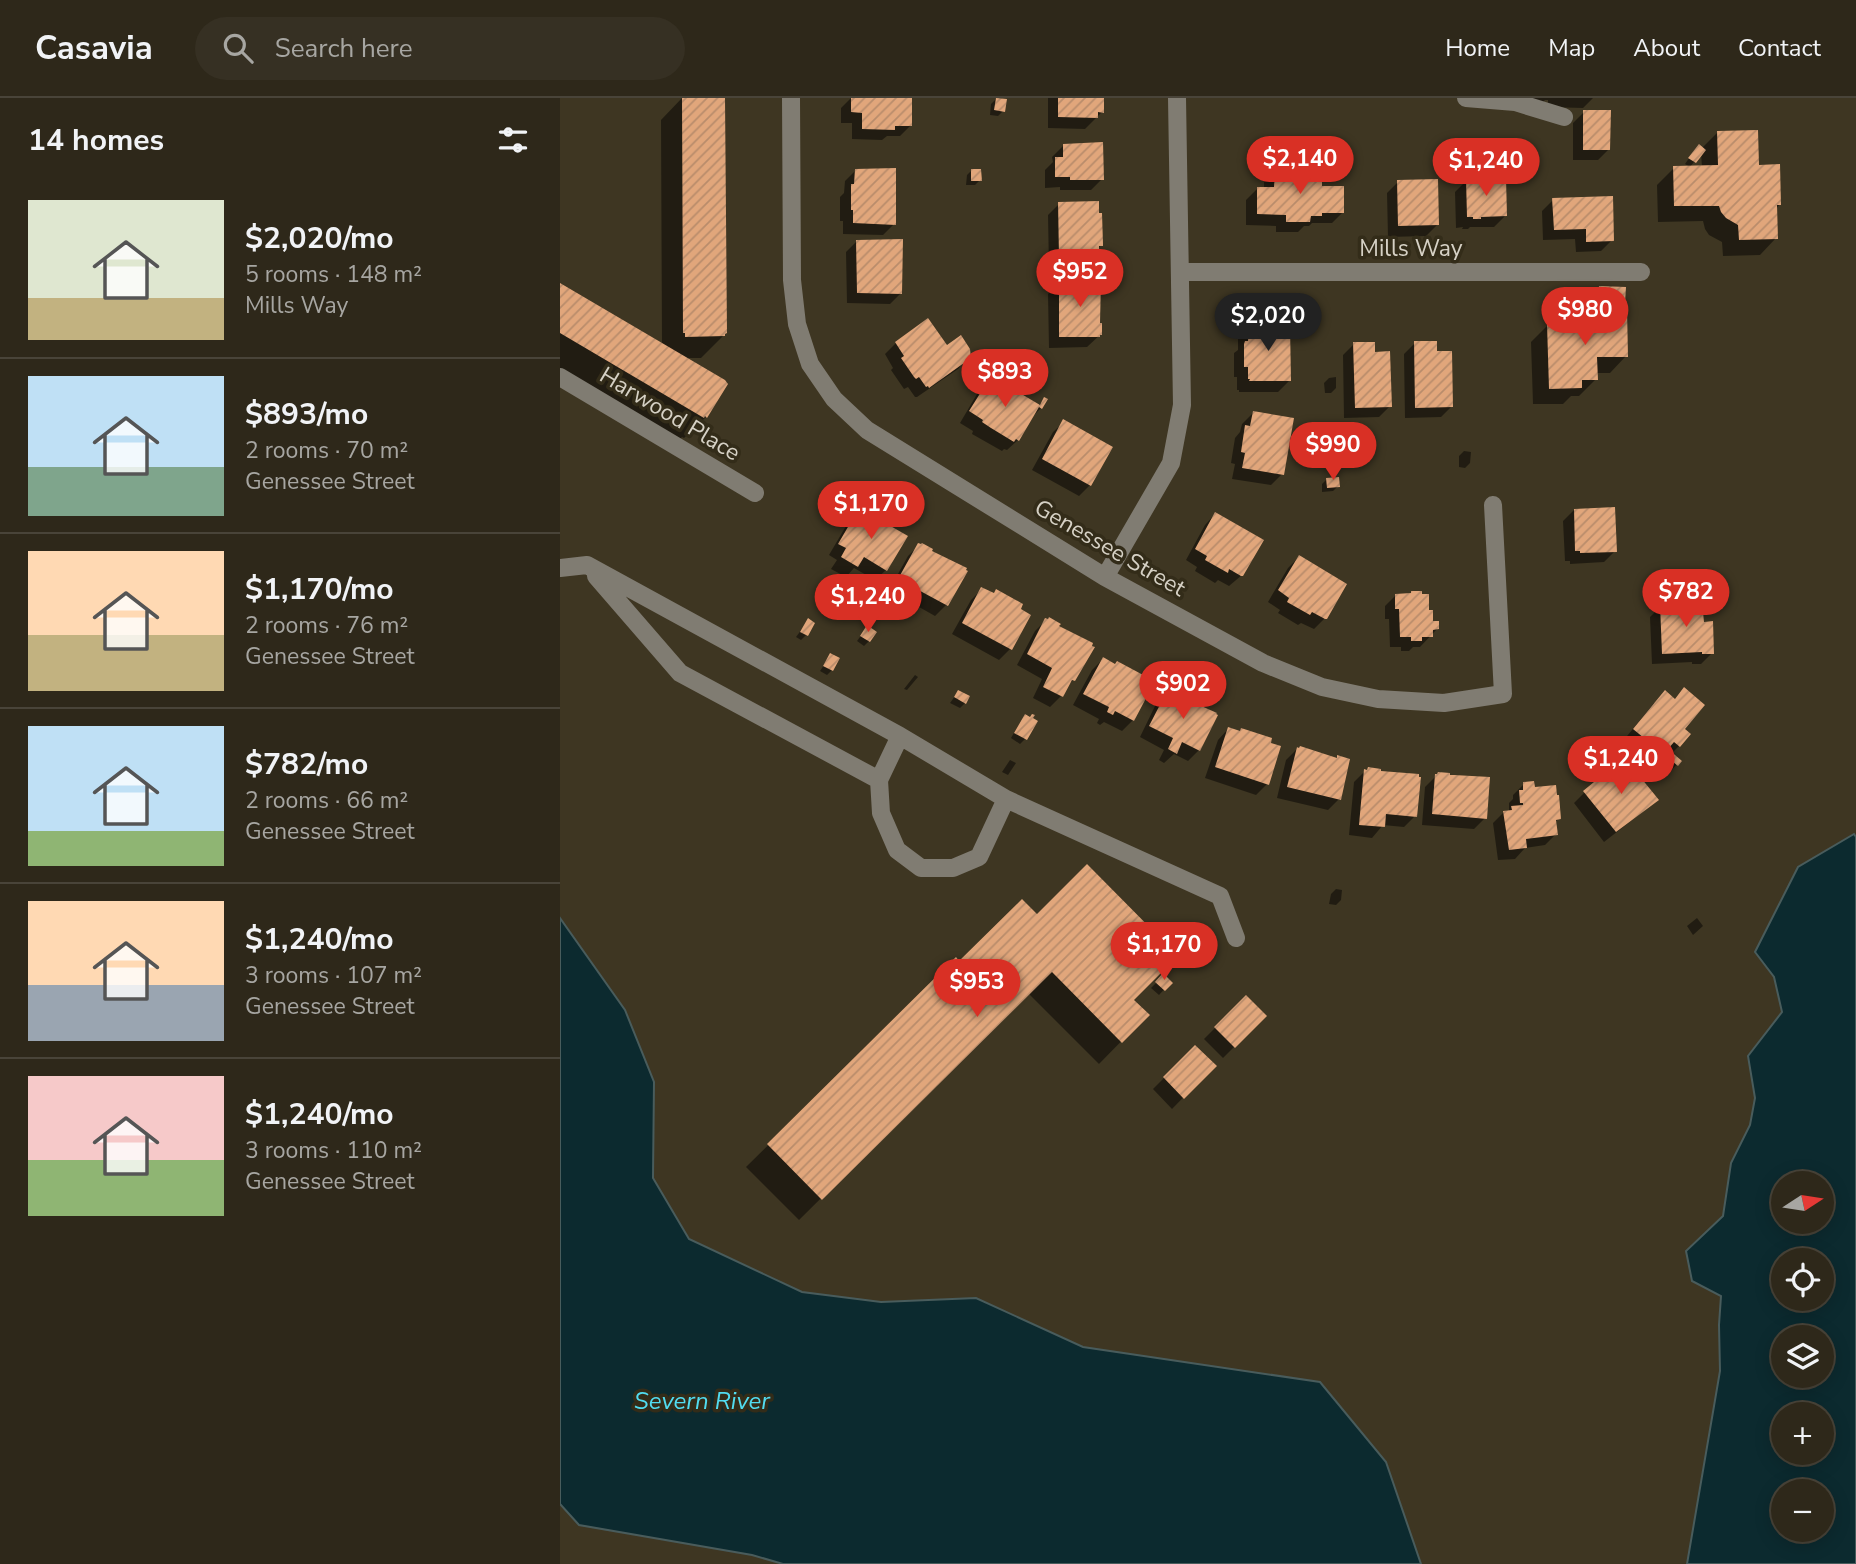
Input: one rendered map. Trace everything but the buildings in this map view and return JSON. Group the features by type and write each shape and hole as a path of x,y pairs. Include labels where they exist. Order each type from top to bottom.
{"street":[{"name":"Genessee Street","path":"791,98 792,280 797,324 810,363 834,400 867,430 1105,577 1263,663 1322,687 1378,699 1444,702 1503,694 1493,505"},
{"path":"1105,577 1171,463 1182,405 1177,98"},
{"path":"1466,98 1515,102 1564,117"},
{"name":"Mills Way","path":"1181,272 1642,272"},
{"name":"Harwood Place","path":"560,377 755,493"},
{"path":"560,568 587,565 900,736 1006,799 1220,895 1236,938"},
{"path":"587,565 680,673 879,780"},
{"path":"900,736 879,780 881,813 897,850 921,868 953,868 979,857 1006,799"}],"water":[{"path":"1854,834 1856,1564 1687,1564 1720,1371 1721,1296 1692,1281 1686,1251 1723,1216 1731,1163 1750,1125 1755,1098 1748,1056 1782,1012 1774,977 1755,952 1798,867"},
{"name":"Severn River","path":"560,918 625,1010 654,1082 653,1178 689,1239 802,1292 881,1302 976,1298 1083,1347 1320,1382 1386,1462 1421,1564 783,1564 752,1555 579,1525 560,1504"}]}
